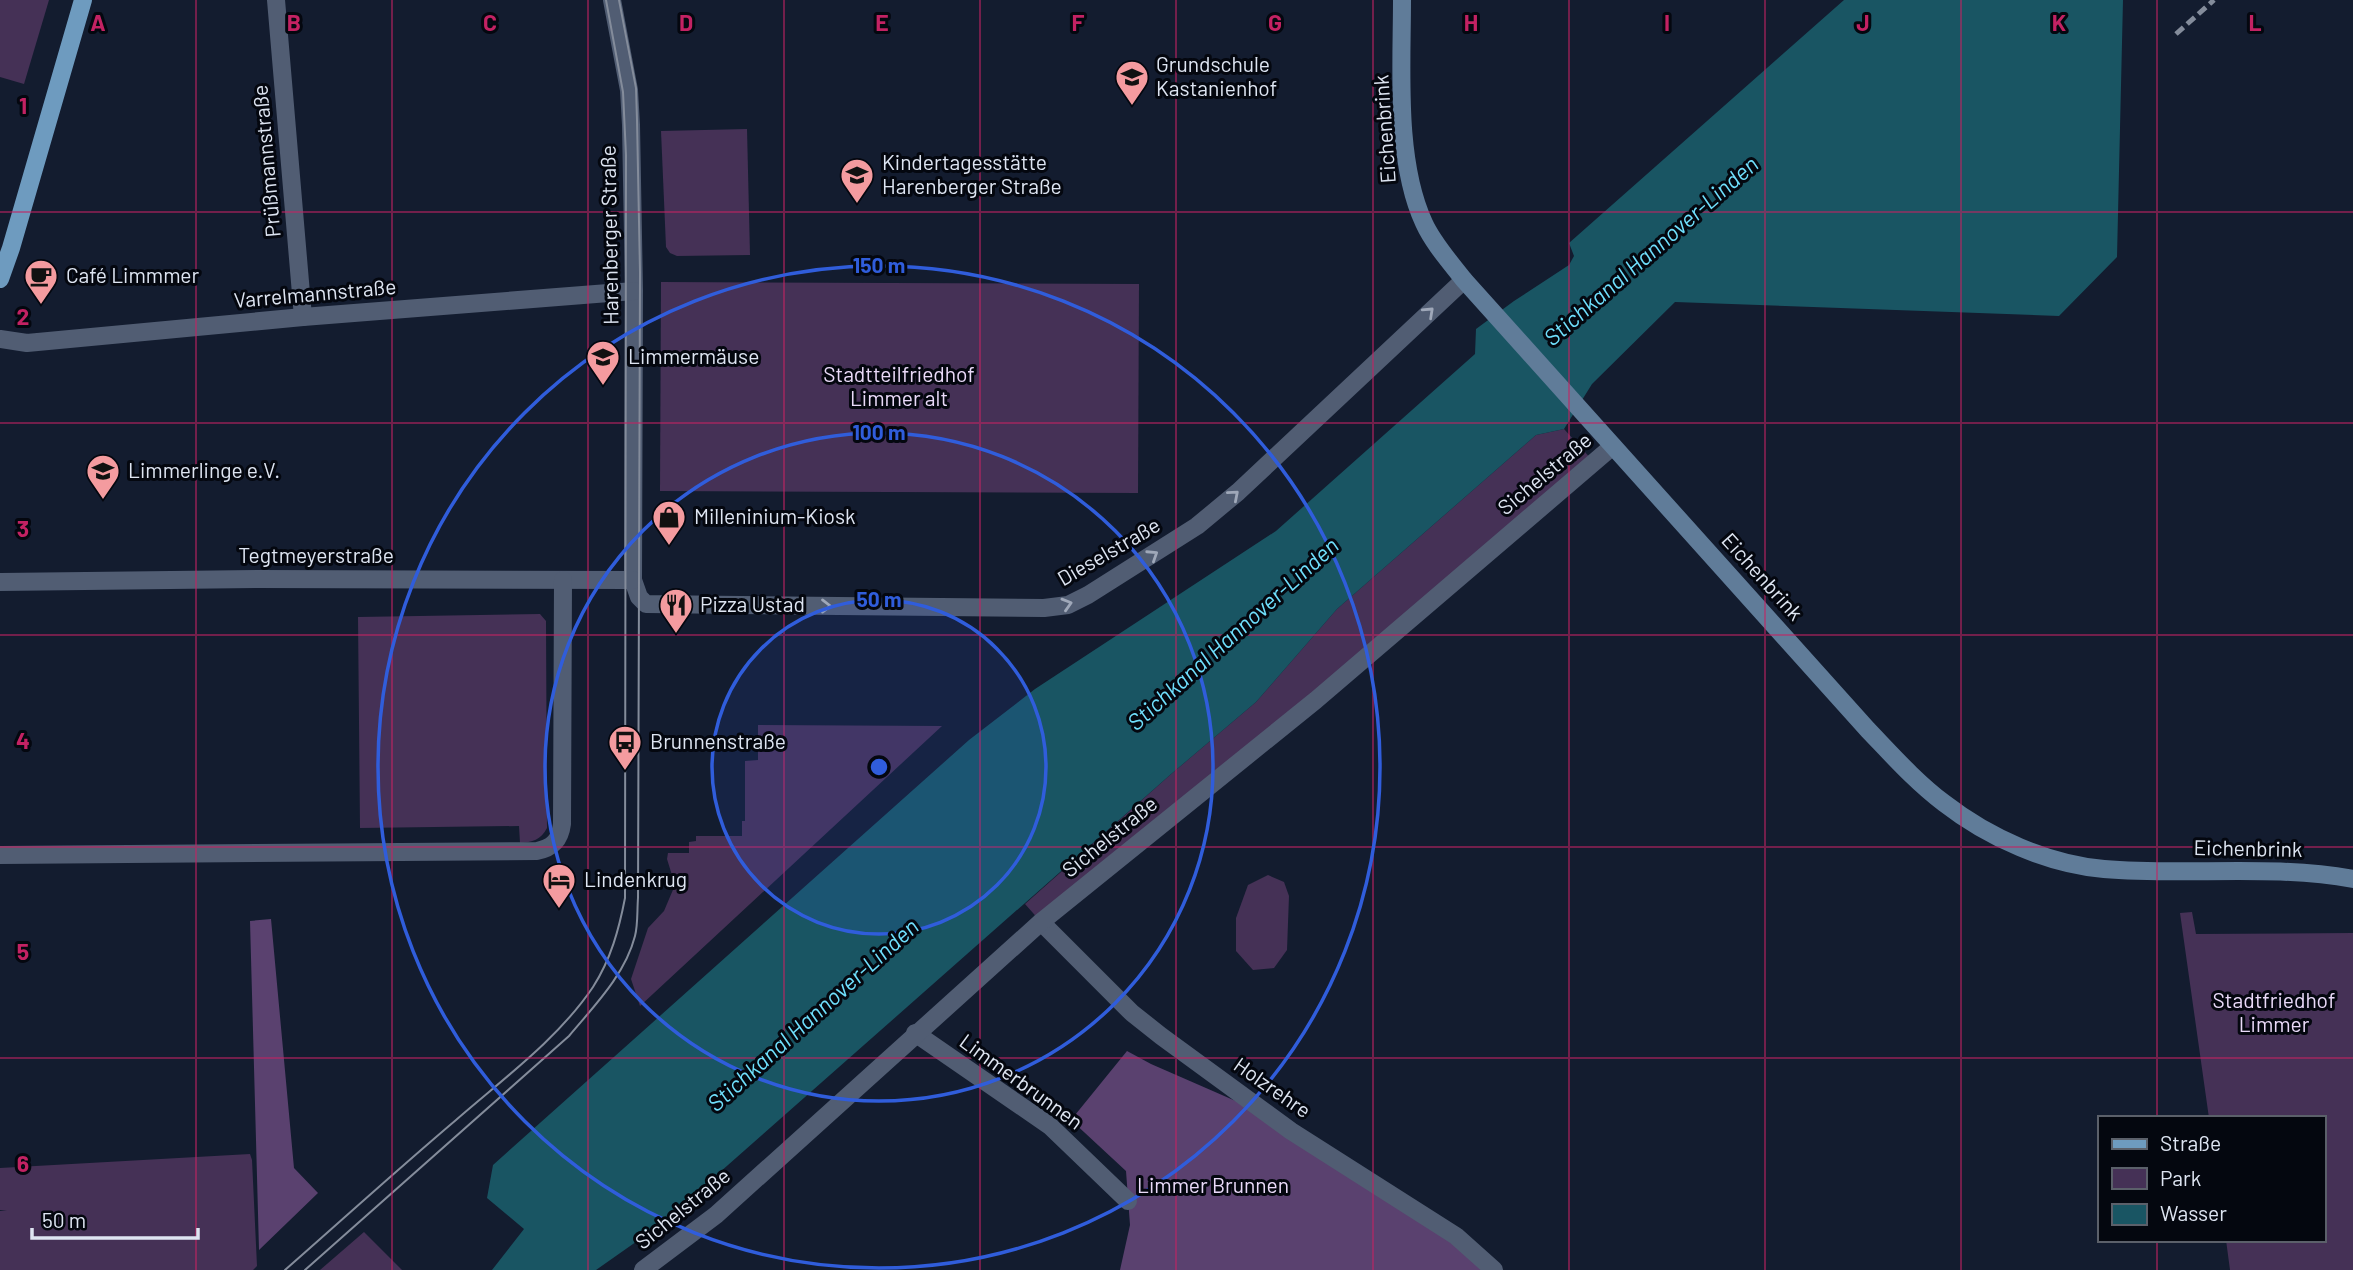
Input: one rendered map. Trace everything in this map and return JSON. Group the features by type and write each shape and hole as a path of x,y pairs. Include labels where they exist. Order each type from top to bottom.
{"main road":[{"path":"0,279 83,0"},
{"name":"Eichenbrink","path":"1402,0 1404,130 1409,179 1425,226 1464,280 1868,730 1944,803 1979,827 2022,848 2092,867 2306,872 2353,879"}],"street":[{"name":"Prüßmannstraße","path":"276,0 303,317"},
{"name":"Harenberger Straße","path":"612,0 630,102 636,588"},
{"name":"Dieselstraße","path":"636,588 646,604 656,605 1044,608 1068,605 1125,573 1197,526 1238,492 1464,280"},
{"name":"Varrelmannstraße","path":"0,339 27,343 303,317 634,291"},
{"name":"Sichelstraße","path":"643,1270 716,1215 1041,922 1316,700 1613,446"},
{"name":"Tegtmeyerstraße","path":"0,582 563,580 636,588"},
{"path":"0,856 547,849 556,842 562,824 563,580"},
{"name":"Holzrehre","path":"1041,922 1132,1013 1161,1037 1291,1131 1456,1236 1494,1270"},
{"name":"Limmerbrunnen","path":"915,1033 1050,1126 1128,1200"}],"green space":[{"path":"0,0 49,0 24,84 0,77"},
{"path":"747,129 750,255 677,256 670,253 666,247 661,131"},
{"name":"Stadtteilfriedhof Limmer alt","path":"661,282 1139,284 1138,493 660,491"},
{"path":"1564,429 1594,462 1041,922 1025,904 1256,702 1337,609 1536,435"},
{"path":"540,614 546,621 547,828 542,835 532,841 520,843 519,826 360,828 358,617"},
{"path":"758,725 942,726 640,1006 631,979 648,928 664,911 675,885 667,859 668,853 689,853 689,842 696,841 696,836 742,836 742,821 745,821 745,761 758,760"},
{"path":"1268,875 1284,882 1289,896 1287,950 1274,968 1253,970 1236,951 1236,918 1248,885"},
{"name":"Stadtfriedhof Limmer","path":"2192,912 2196,934 2353,933 2353,1270 2230,1270 2226,1242 2325,1242 2325,1116 2209,1116 2180,913"},
{"path":"271,919 294,1168 318,1193 259,1250 250,921"},
{"name":"Limmer Brunnen","path":"1127,1051 1238,1102 1493,1270 1120,1270 1130,1225 1126,1171 1071,1120"},
{"path":"250,1154 257,1266 253,1270 0,1270 0,1211 7,1210 0,1210 0,1168"},
{"path":"364,1232 402,1270 320,1270"}],"water":[{"name":"Stichkanal Hannover-Linden","path":"1844,0 2123,0 2117,257 2059,316 1675,302 1592,384 1564,429 1536,435 1337,609 1256,702 660,1225 596,1270 492,1270 524,1229 487,1198 493,1165 969,740 1035,689 1276,531 1475,354 1476,329 1569,265 1574,256 1569,243"}],"tram line":[{"path":"285,1270 547,1041 593,987 614,944 620,921 625,898 626,155 623,92 606,0"},
{"path":"305,1270 569,1036 616,977 635,936 638,898 640,272 636,88 619,0"}],"railway":[{"path":"2176,34 2214,0"}],"place":[{"name":"Grundschule Kastanienhof","path":"1132,107"},
{"name":"Kindertagesstätte Harenberger Straße","path":"857,205"},
{"name":"Café Limmmer","path":"41,306"},
{"name":"Limmermäuse","path":"603,387"},
{"name":"Limmerlinge e.V.","path":"103,501"},
{"name":"Milleninium-Kiosk","path":"669,547"},
{"name":"Pizza Ustad","path":"676,635"},
{"name":"Brunnenstraße","path":"625,772"},
{"name":"Lindenkrug","path":"559,910"}]}
